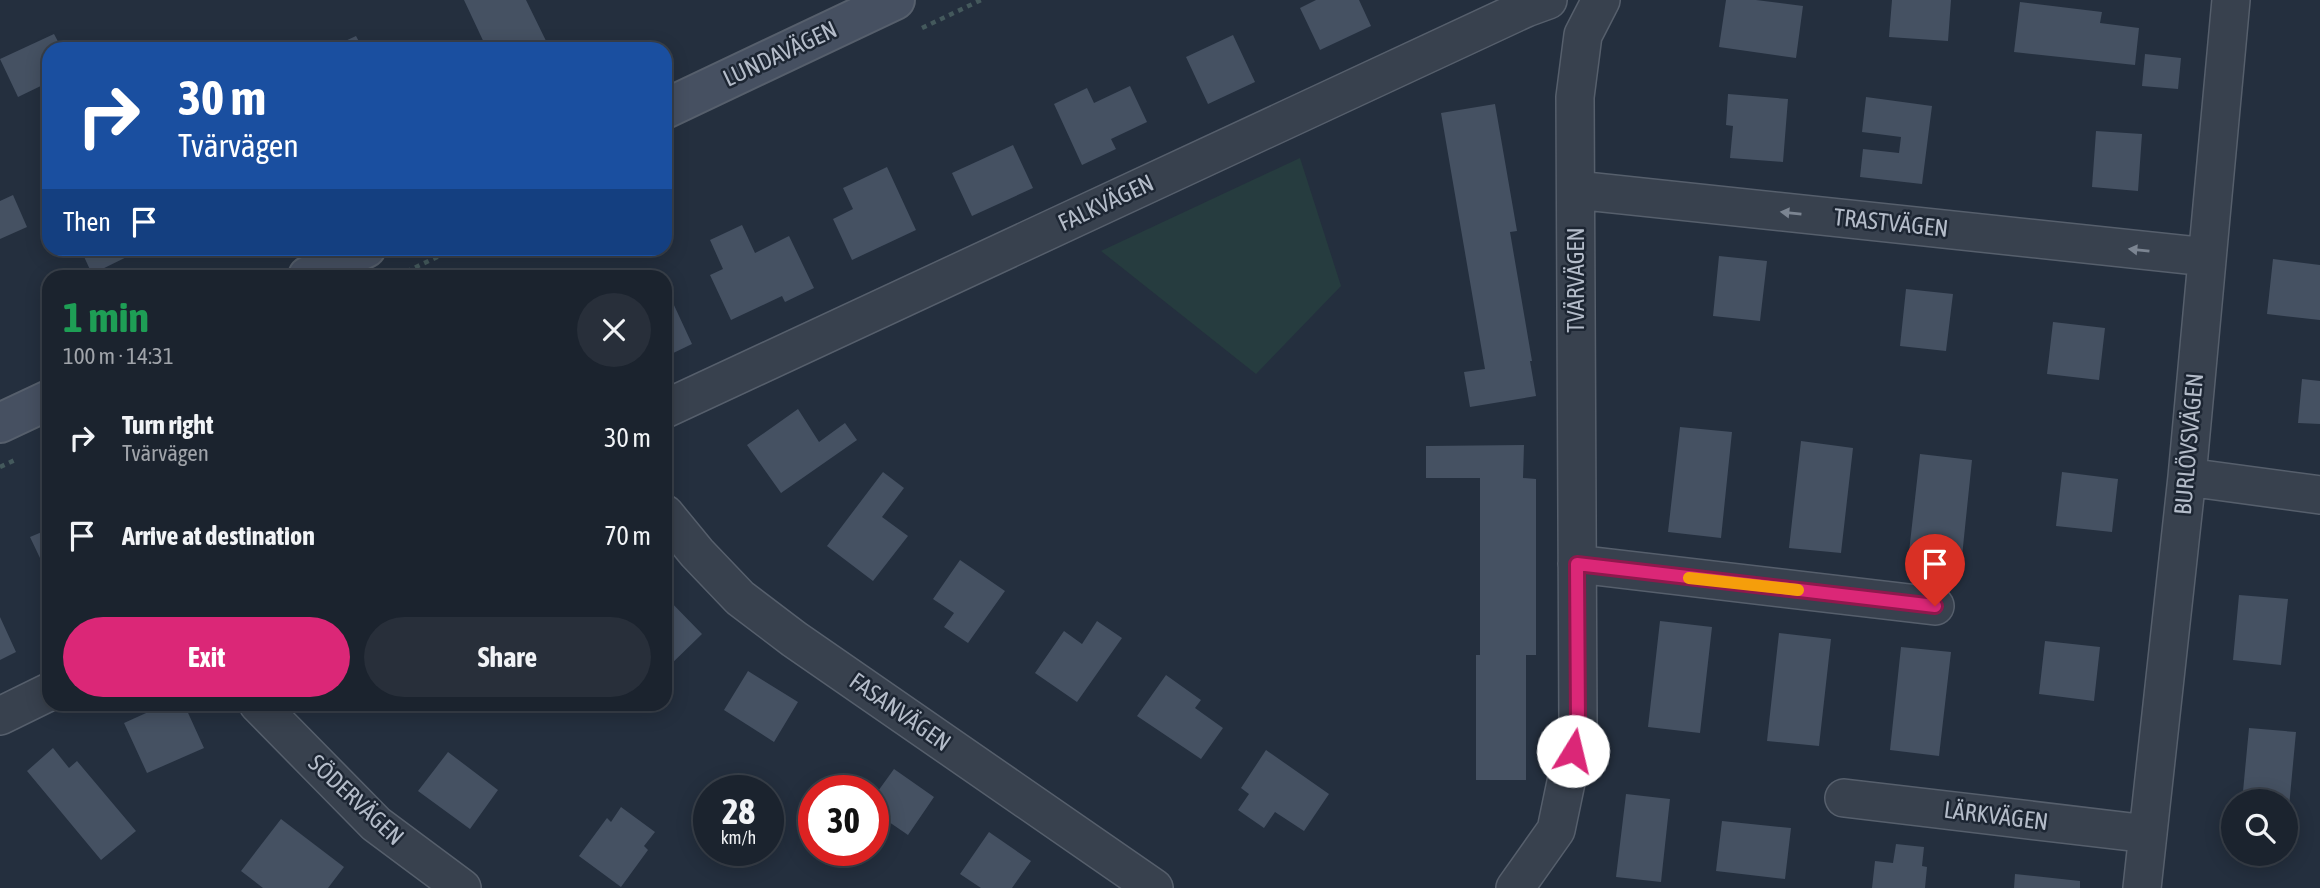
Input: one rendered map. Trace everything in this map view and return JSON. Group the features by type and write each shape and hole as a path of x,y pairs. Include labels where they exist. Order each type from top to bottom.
{"main road":[{"name":"LUNDAVÄGEN","path":"672,106 895,0"},
{"path":"320,270 349,256"},
{"path":"0,423 42,403"}],"street":[{"name":"FALKVÄGEN","path":"672,406 1548,0"},
{"name":"TVÄRVÄGEN","path":"1515,888 1556,830 1578,725 1575,97 1584,35 1601,0"},
{"name":"BURLÖVSVÄGEN","path":"2142,888 2187,477 2231,0"},
{"name":"TRASTVÄGEN","path":"1576,190 2207,257"},
{"path":"2187,477 2320,495"},
{"name":"FASANVÄGEN","path":"672,522 740,598 794,639 1154,888"},
{"path":"1577,564 1935,606"},
{"path":"0,716 42,695"},
{"name":"SÖDERVÄGEN","path":"265,711 376,824 462,888"},
{"name":"LÄRKVÄGEN","path":"1844,798 2148,834"}],"path":[{"path":"410,270 439,256"}],"green space":[{"path":"1300,158 1341,286 1256,374 1101,251"}],"building":[{"path":"464,0 526,0 547,42 484,42"},
{"path":"1316,0 1359,0 1371,26 1320,50 1300,8"},
{"path":"1726,0 1756,0 1803,6 1796,58 1719,47"},
{"path":"1892,0 1951,0 1948,41 1889,37"},
{"path":"2020,2 2102,12 2100,23 2139,28 2135,65 2014,52"},
{"path":"54,34 58,42 42,42 42,85 18,97 0,59"},
{"path":"1233,35 1255,82 1208,104 1186,57"},
{"path":"356,36 359,42 343,42"},
{"path":"2145,54 2181,58 2178,89 2142,86"},
{"path":"1130,86 1147,122 1111,139 1116,149 1082,165 1054,104 1087,88 1094,103"},
{"path":"1728,94 1788,99 1783,162 1730,158 1733,126 1726,125"},
{"path":"1866,97 1932,106 1922,184 1860,177 1863,149 1899,153 1901,137 1862,132"},
{"path":"1495,104 1517,231 1510,232 1536,396 1470,407 1464,372 1485,369 1441,113"},
{"path":"2096,131 2142,134 2138,191 2092,187"},
{"path":"1013,145 1033,188 972,216 952,173"},
{"path":"887,167 916,230 852,260 833,219 853,209 843,188"},
{"path":"13,195 27,227 0,239 0,201"},
{"path":"742,225 755,253 789,236 814,288 785,302 782,296 731,320 710,275 723,269 710,240"},
{"path":"84,256 129,256 100,270 90,270"},
{"path":"1719,256 1767,261 1760,321 1713,316"},
{"path":"2273,259 2320,265 2320,320 2267,314"},
{"path":"1906,289 1953,294 1946,351 1900,346"},
{"path":"672,304 692,344 672,354"},
{"path":"2053,322 2105,328 2099,380 2047,374"},
{"path":"2302,379 2320,381 2320,424 2298,423"},
{"path":"798,409 819,442 845,423 857,440 781,493 747,445"},
{"path":"1680,427 1732,432 1721,538 1668,532"},
{"path":"1801,441 1853,448 1841,553 1789,548"},
{"path":"1524,445 1523,478 1536,479 1536,655 1526,655 1526,780 1476,780 1476,655 1480,655 1480,478 1426,478 1426,446"},
{"path":"1920,454 1972,460 1961,566 1908,561"},
{"path":"883,472 904,488 882,517 908,536 873,581 827,546"},
{"path":"2062,472 2118,479 2112,532 2056,526"},
{"path":"42,532 42,562 30,537"},
{"path":"960,560 1005,591 968,643 944,627 954,613 933,599"},
{"path":"2239,595 2288,599 2281,665 2233,660"},
{"path":"672,603 702,634 672,663"},
{"path":"0,617 16,652 0,660"},
{"path":"1097,621 1122,638 1077,702 1035,673 1064,631 1082,644"},
{"path":"1660,621 1712,627 1700,733 1648,727"},
{"path":"1779,633 1831,639 1819,746 1767,741"},
{"path":"2045,641 2100,647 2094,701 2039,694"},
{"path":"1901,647 1951,652 1939,756 1890,750"},
{"path":"748,671 798,702 774,742 724,710"},
{"path":"1166,675 1201,700 1195,708 1223,728 1201,759 1137,716"},
{"path":"151,711 187,711 204,748 147,773 124,723"},
{"path":"2249,728 2296,732 2291,789 2243,789"},
{"path":"53,748 69,768 77,761 136,831 101,860 27,771"},
{"path":"1266,750 1329,794 1304,831 1275,812 1264,828 1238,810 1249,794 1241,788"},
{"path":"448,752 498,790 470,829 418,791"},
{"path":"894,769 934,797 908,835 889,822 889,776"},
{"path":"1626,794 1670,799 1661,882 1616,877"},
{"path":"621,807 655,832 644,846 648,850 621,887 579,856 607,818 611,822"},
{"path":"281,819 344,867 328,888 263,888 241,871"},
{"path":"1722,821 1791,828 1785,879 1716,871"},
{"path":"989,832 1031,861 1012,888 981,888 960,874"},
{"path":"1896,844 1924,847 1922,866 1927,867 1925,888 1872,888 1875,861 1893,863"},
{"path":"2015,874 2080,881 2080,888 2014,888"}],"slow traffic":[{"path":"1689,578 1798,590"}],"route":[{"path":"1573,751 1578,725 1577,564 1935,606"}]}
